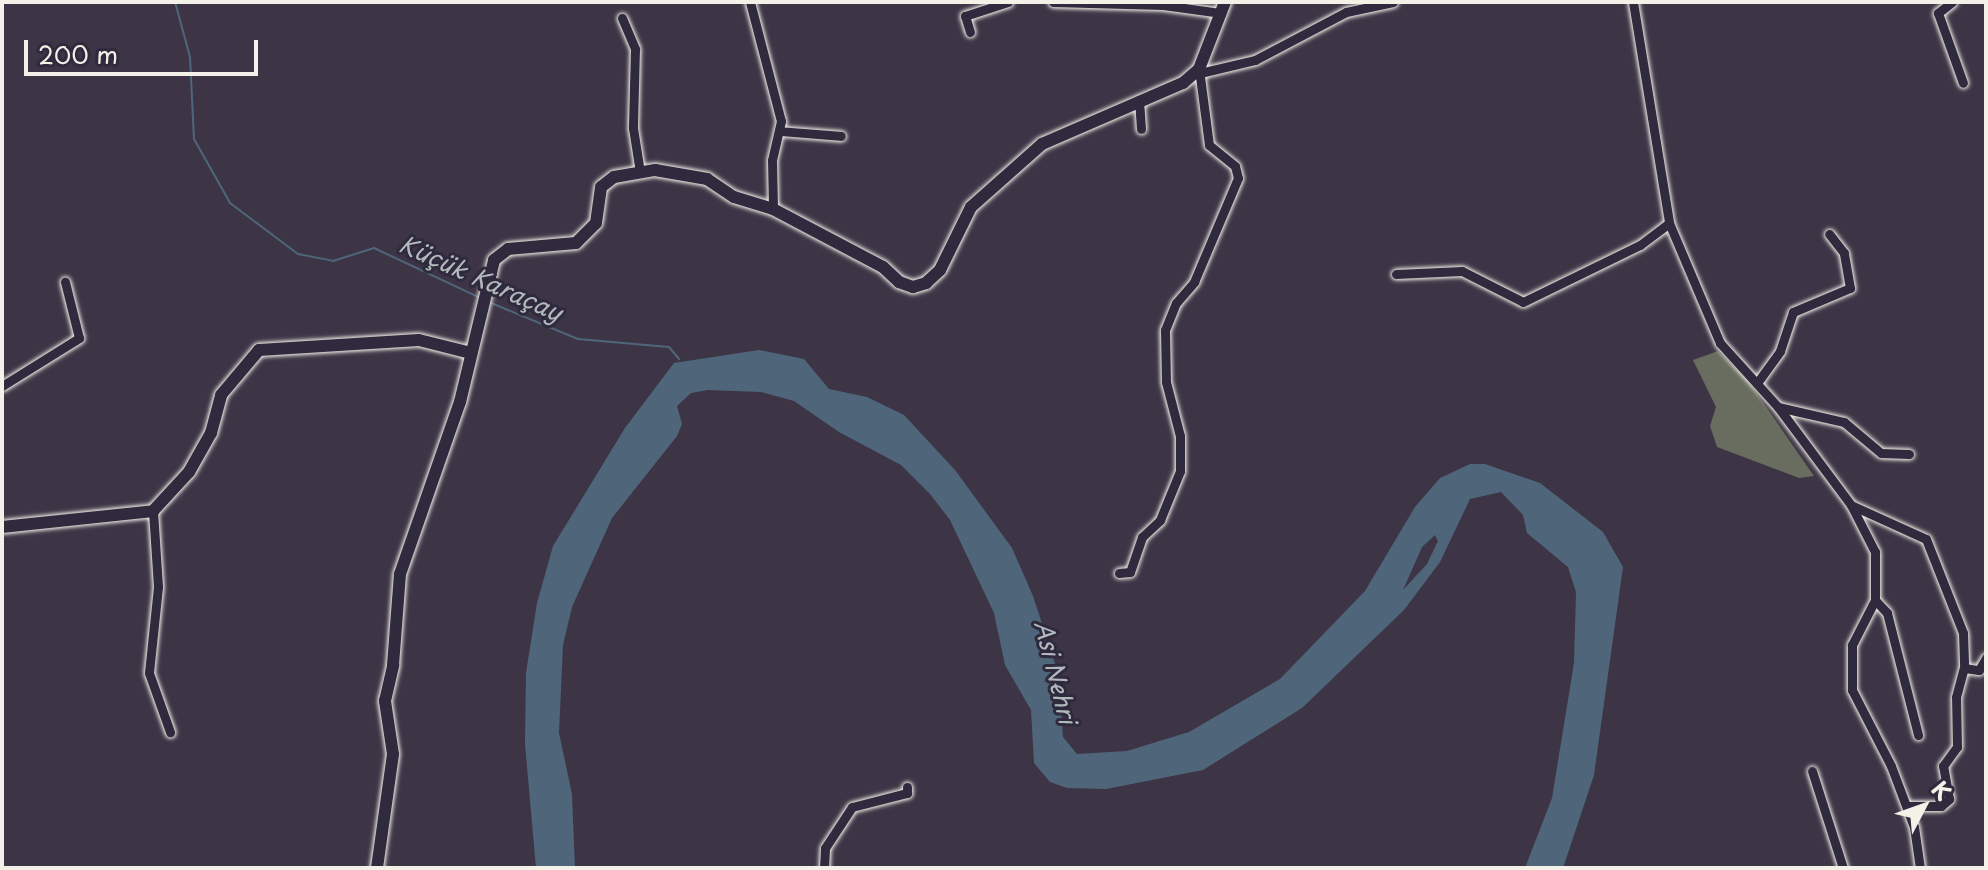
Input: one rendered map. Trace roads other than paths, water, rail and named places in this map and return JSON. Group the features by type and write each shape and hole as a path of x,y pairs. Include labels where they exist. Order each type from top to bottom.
{"street":[{"path":"750,2 772,79 779,131 772,160 773,209"},
{"path":"970,32 965,16 1008,2"},
{"path":"1053,2 1223,7 1200,71 1209,145 1235,166 1238,178 1194,282 1176,303 1165,330 1166,382 1180,436 1180,471 1160,520 1142,537 1130,572 1119,573"},
{"path":"377,868 393,754 385,701 393,665 400,574 460,402 494,260 508,249 576,243 596,223 601,187 614,177 640,172 691,173 734,197 773,209 883,267 899,282 926,283 940,270 971,207 1042,144 1183,83 1200,71 1255,60 1346,12 1393,2"},
{"path":"1633,2 1669,223 1720,343 1778,407 1851,505 1875,552 1875,600 1852,645 1852,690 1907,806 1920,868"},
{"path":"1952,2 1938,13 1963,83"},
{"path":"622,18 635,49 633,128 640,172"},
{"path":"1139,100 1141,129"},
{"path":"779,131 841,136"},
{"path":"1396,274 1462,271 1523,302 1640,245 1669,223"},
{"path":"1757,383 1780,351 1793,312 1850,288 1844,253 1829,234"},
{"path":"2,386 79,338 65,282"},
{"path":"2,527 153,511 189,472 211,433 221,395 259,350 419,340 472,350"},
{"path":"1778,407 1844,422 1881,453 1909,454"},
{"path":"1851,505 1926,539 1963,633 1964,668 1956,697 1957,747 1943,766 1949,799 1941,806 1907,806"},
{"path":"153,511 158,587 149,673 170,732"},
{"path":"1875,600 1887,613 1918,735"},
{"path":"1964,668 1979,670 1986,658"},
{"path":"1812,771 1843,868"},
{"path":"824,868 825,848 852,807 907,793 907,787"}],"water":[{"name":"Asi Nehri","path":"759,350 804,359 829,389 867,397 904,415 955,470 1012,548 1033,596 1058,673 1063,737 1077,754 1127,751 1189,732 1280,679 1365,591 1415,507 1440,478 1470,464 1485,464 1540,483 1603,532 1623,567 1594,775 1563,868 1525,868 1552,798 1574,663 1576,592 1568,567 1527,533 1523,515 1501,492 1470,499 1440,562 1404,610 1302,708 1203,770 1106,789 1067,788 1050,782 1034,763 1031,710 1005,665 994,613 950,520 930,494 901,465 839,432 794,401 761,392 708,390 691,393 677,406 682,424 677,436 612,518 572,607 563,645 559,733 572,794 575,868 536,868 525,744 526,673 537,603 553,546 625,428 674,363","holes":["1435,535 1438,541 1427,564 1403,590 1422,547"]}],"waterway":[{"name":"Küçük Karaçay","path":"175,2 190,57 194,139 230,203 298,254 333,261 374,248 478,297"},
{"name":"Küçük Karaçay","path":"491,303 578,339 669,347 679,359"}]}
